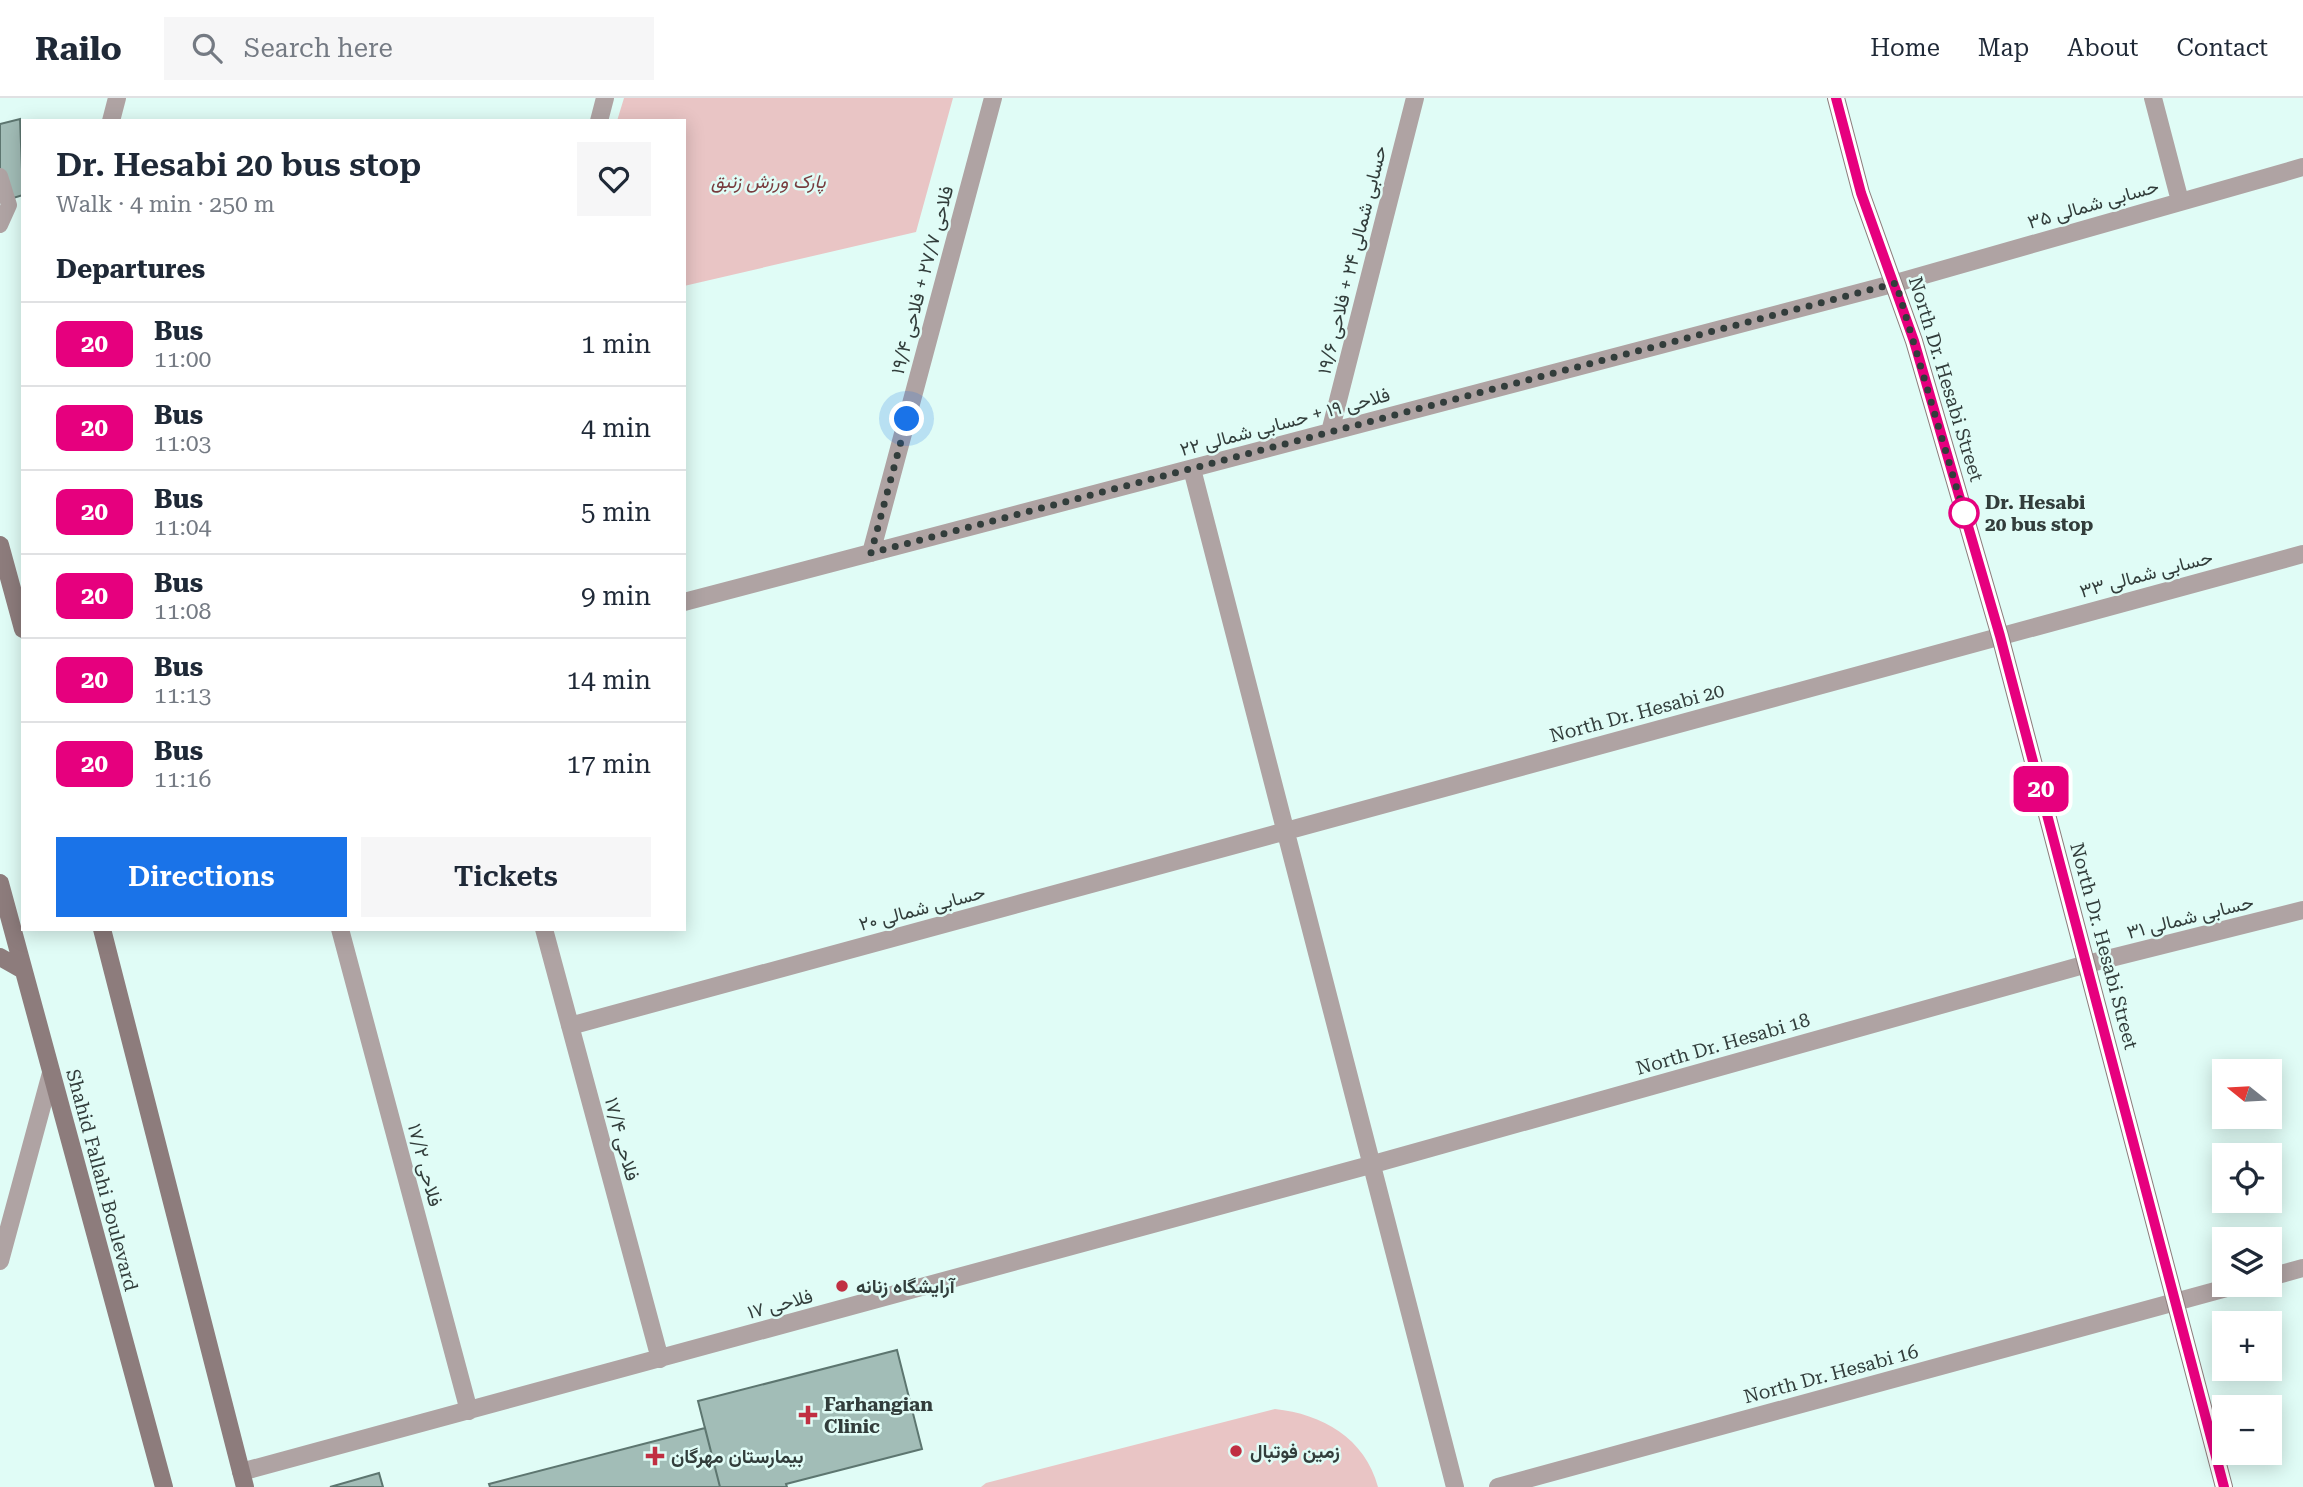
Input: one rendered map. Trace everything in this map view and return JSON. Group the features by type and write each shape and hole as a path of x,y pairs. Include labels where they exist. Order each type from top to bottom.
{"street":[{"path":"112,119 117,98"},
{"path":"600,119 605,98"},
{"name":"فلاحی ۲۷/۷ + فلاحی ۱۹/۴","path":"871,553 993,98"},
{"name":"حسابی شمالی ۲۴ + فلاحی ۱۹/۶","path":"1330,432 1415,98"},
{"name":"North Dr. Hesabi Street","path":"1836,98 1861,193 1896,283 2000,636 2224,1487"},
{"path":"2153,98 2180,201"},
{"name":"حسابی شمالی ۳۵","path":"1896,283 2303,167"},
{"name":"فلاحی ۱۹ + حسابی شمالی ۲۲","path":"686,601 1896,283"},
{"path":"1192,468 1455,1487"},
{"path":"0,545 21,622"},
{"name":"حسابی شمالی ۳۳","path":"2000,636 2303,554"},
{"name":"North Dr. Hesabi 20","path":"1285,831 2000,636"},
{"name":"حسابی شمالی ۲۰","path":"570,1026 1285,831"},
{"name":"Shahid Fallahi Boulevard","path":"0,883 164,1487"},
{"name":"حسابی شمالی ۳۱","path":"2087,964 2303,911"},
{"path":"103,931 243,1479"},
{"name":"فلاحی ۱۷/۲","path":"341,931 469,1411"},
{"name":"فلاحی ۱۷/۴","path":"545,931 660,1359"},
{"path":"0,957 23,970"},
{"name":"North Dr. Hesabi 18","path":"1370,1165 2087,964"},
{"path":"0,1261 51,1073"},
{"name":"فلاحی ۱۷","path":"243,1479 469,1411 1370,1165"},
{"path":"2282,1274 2303,1268"},
{"name":"North Dr. Hesabi 16","path":"1497,1487 2212,1292"}],"lane":[{"path":"0,176 9,205 0,225"}],"green space":[{"name":"پارک ورزش زنبق","path":"624,98 953,98 916,232 686,286 686,119 618,119"},
{"name":"زمین فوتبال","path":"1275,1409 1309,1416 1339,1431 1363,1455 1378,1487 981,1487 986,1483"}],"building":[{"path":"20,119 21,196 0,202 0,124"},
{"name":"Farhangian Clinic","path":"897,1350 922,1449 786,1484 787,1487 720,1487 698,1401"},
{"name":"بیمارستان مهرگان","path":"705,1428 720,1487 490,1487 489,1484"},
{"path":"379,1473 383,1487 330,1487"}],"bus line":[{"name":"20","path":"1836,98 1861,193 1896,283 2000,636 2224,1487"}],"place":[{"name":"Dr. Hesabi 20 bus stop","path":"1964,513"},
{"name":"آرایشگاه زنانه","path":"842,1286"},
{"name":"Farhangian Clinic","path":"808,1415"},
{"name":"زمین فوتبال","path":"1236,1451"},
{"name":"بیمارستان مهرگان","path":"655,1456"}],"route":[{"path":"907,419 871,553 1896,283 1964,513"}]}
